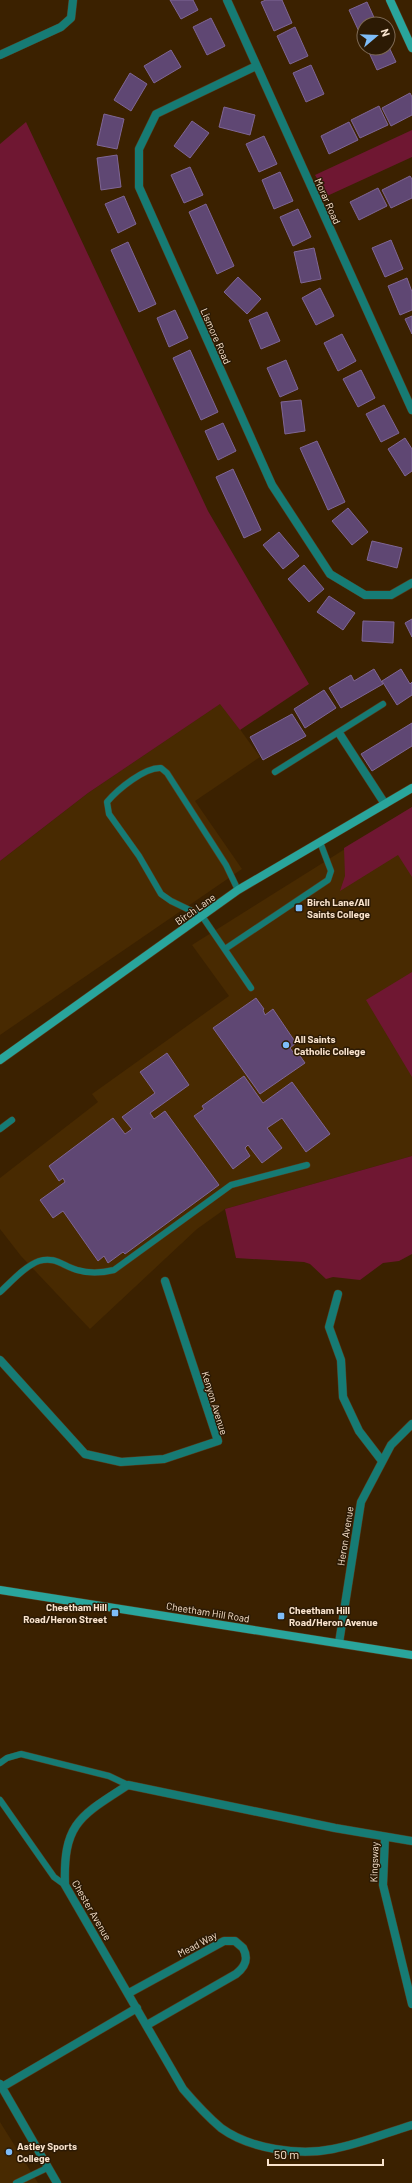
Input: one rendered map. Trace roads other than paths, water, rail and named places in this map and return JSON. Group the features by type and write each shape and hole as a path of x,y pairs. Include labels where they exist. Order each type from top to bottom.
{"main road":[{"path":"390,0 412,48"},
{"name":"Birch Lane","path":"0,1060 238,890 412,788"},
{"name":"Cheetham Hill Road","path":"0,1590 412,1655"}],"street":[{"path":"0,55 61,27 71,18 73,0"},
{"name":"Morar Road","path":"227,0 412,410"},
{"name":"Lismore Road","path":"256,66 156,114 139,149 138,188 272,485 330,574 365,595 391,595 412,583"},
{"path":"339,733 385,804"},
{"name":"Kenyon Avenue","path":"0,1360 85,1454 121,1462 164,1459 218,1440 165,1281"},
{"path":"338,1294 328,1327 341,1360 343,1397 359,1431 382,1461"},
{"name":"Heron Avenue","path":"339,1643 361,1502 392,1445 412,1424"},
{"path":"128,1785 335,1828 412,1841"},
{"name":"Chester Avenue","path":"128,1785 80,1818 72,1831 65,1850 65,1885 129,1993 183,2089 202,2111 223,2129 262,2146 280,2151 332,2150 412,2125"},
{"name":"Kingsway","path":"385,1837 383,1885 412,2004"},
{"name":"Mead Way","path":"129,1993 224,1941 235,1941 243,1948 246,1961 243,1967 236,1974 147,2025"},
{"path":"57,2183 47,2168 1,2085 137,2008"}],"lane":[{"path":"275,772 384,704"},
{"path":"238,890 226,865 167,773 162,768 147,770 113,795 107,802 106,807 109,814 139,856 161,894 171,901 202,916 251,988"},
{"path":"225,949 328,880 330,871 320,842"},
{"path":"0,1129 12,1120"},
{"path":"0,1292 38,1261 48,1259 58,1260 77,1270 91,1273 114,1270 231,1185 307,1165"},
{"path":"0,1763 7,1758 21,1754 109,1776 128,1785"},
{"path":"0,1800 54,1877 65,1885"},
{"path":"16,2183 47,2168"}],"place":[{"name":"Birch Lane/All Saints College","path":"299,908"},
{"name":"All Saints Catholic College","path":"286,1045"},
{"name":"Cheetham Hill Road/Heron Street","path":"115,1613"},
{"name":"Cheetham Hill Road/Heron Avenue","path":"281,1616"},
{"name":"Astley Sports College","path":"9,2152"}]}
